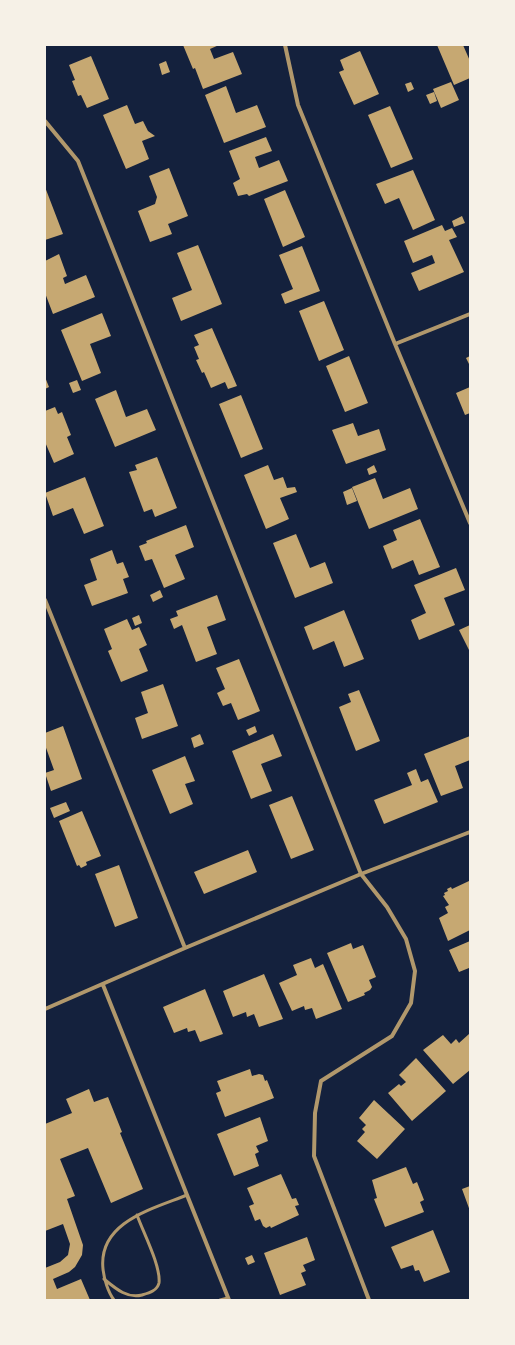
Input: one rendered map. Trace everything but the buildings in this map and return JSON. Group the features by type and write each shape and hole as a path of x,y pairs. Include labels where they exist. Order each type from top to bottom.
{"street":[{"path":"285,45 298,105 395,344 470,523"},
{"path":"45,121 78,161 360,874 387,907 406,939 415,971 411,1003 392,1036 321,1081 315,1113 314,1156 369,1300"},
{"path":"395,344 470,314"},
{"path":"45,600 185,948"},
{"path":"45,1009 360,874 470,832"},
{"path":"103,985 229,1299"}],"lane":[{"path":"114,1300 103,1278 102,1257 106,1243 117,1228 137,1216 187,1195"},
{"path":"103,1278 125,1294 140,1296 153,1292 159,1284 158,1269 137,1216"},
{"path":"220,1300 229,1299"}]}
